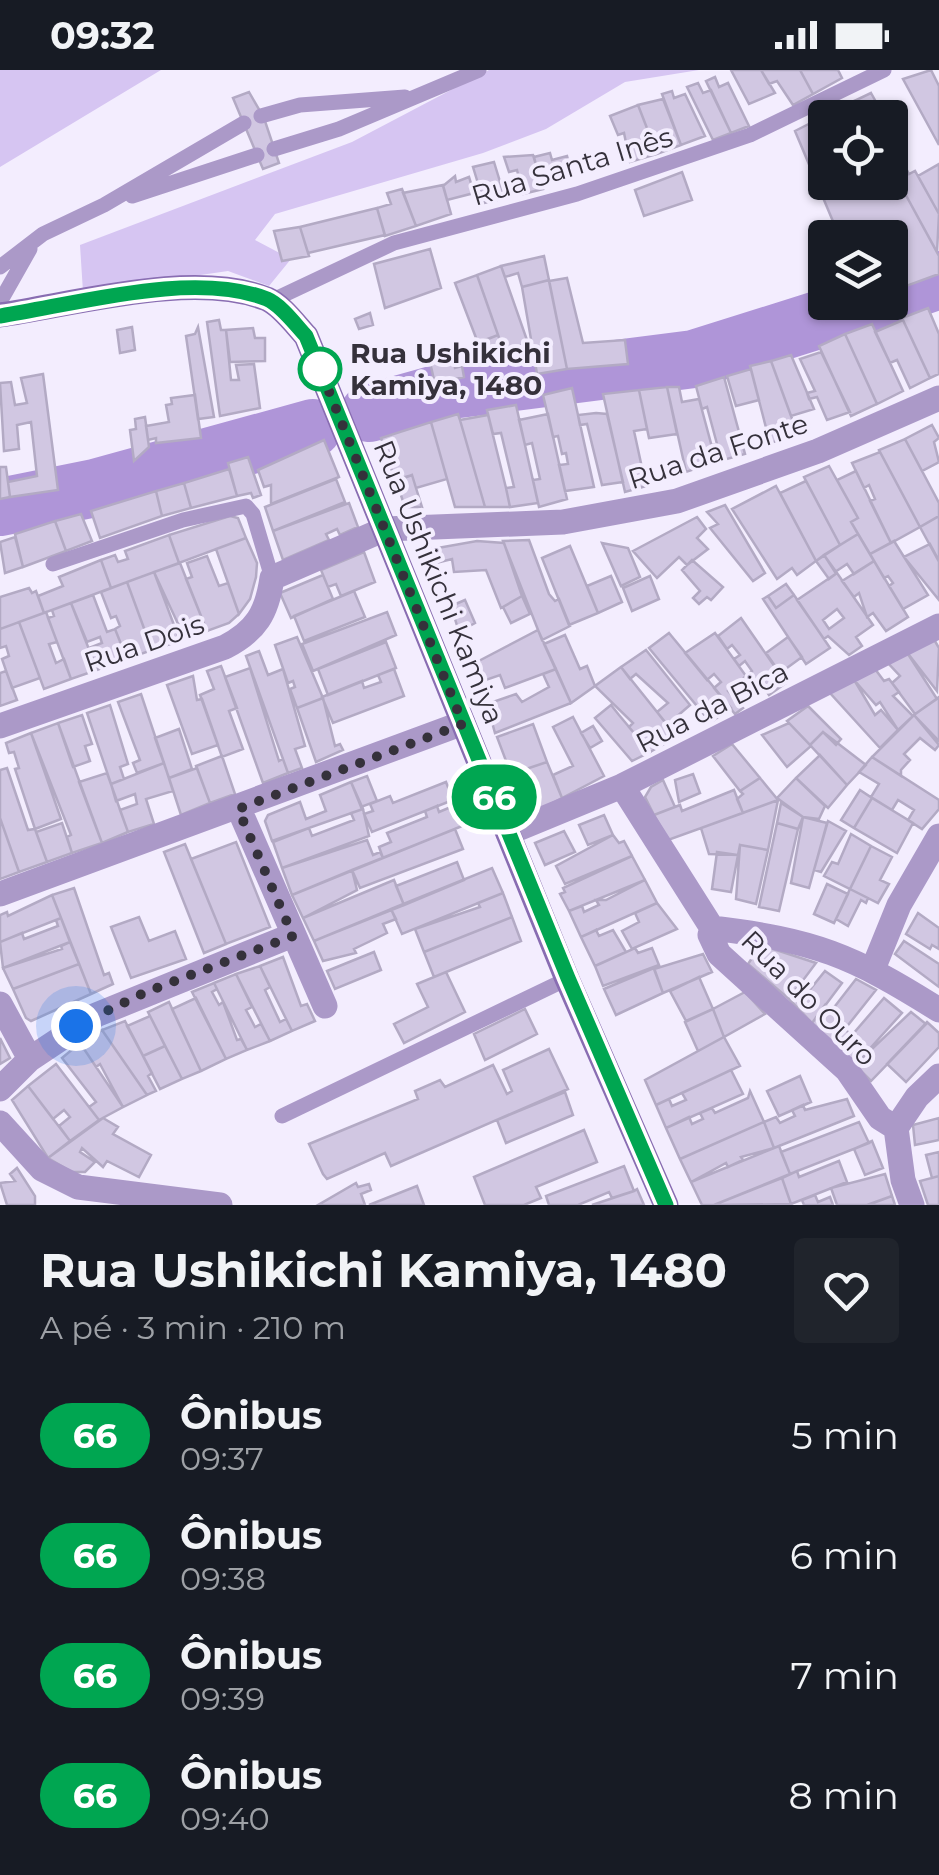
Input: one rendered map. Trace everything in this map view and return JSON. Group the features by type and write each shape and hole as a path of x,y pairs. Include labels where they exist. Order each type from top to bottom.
{"main road":[{"path":"0,316 178,290 227,288 271,300"},
{"name":"Rua Ushikichi Kamiya","path":"271,300 306,336 568,978 666,1205"}],"street":[{"name":"Rua da Fonte","path":"385,529 563,522 649,508 743,480 939,398"},
{"path":"272,578 385,529"},
{"name":"Rua Dois","path":"0,726 248,635 259,622 272,578"},
{"name":"Rua da Bica","path":"508,833 622,786 939,626"},
{"path":"0,894 463,724"},
{"name":"Rua do Ouro","path":"622,786 712,928 713,943 725,962 846,1070 880,1118 896,1128"},
{"path":"238,809 325,1006"},
{"path":"872,969 899,905 939,836"},
{"path":"712,928 812,943 872,969 939,1010"},
{"path":"0,1089 30,1059 96,1015 293,936"},
{"path":"0,1004 30,1059"},
{"path":"912,1205 903,1180 896,1128 916,1098 939,1076"},
{"path":"0,1122 42,1169 78,1187 220,1205"}],"lane":[{"path":"274,149 339,129 479,70"},
{"name":"Rua Santa Inês","path":"271,300 394,242 577,194 714,149 884,70"},
{"path":"261,116 300,105 409,97"},
{"path":"0,267 43,234 104,205 244,123"},
{"path":"104,205 257,154"},
{"path":"0,302 26,254 43,234"},
{"path":"53,564 183,520 246,506 253,514 272,578"},
{"path":"282,1116 568,978"}],"shaded area":[{"path":"0,70 161,70 0,167"},
{"path":"489,70 699,70 625,82 546,129 483,153 275,214 255,240 291,259 269,286 228,271 83,292 80,245 352,142"}],"building":[{"path":"731,70 761,70 775,93 749,104"},
{"path":"761,70 800,70 813,94 793,105 777,81 769,84"},
{"path":"800,70 838,70 842,78 813,94"},
{"path":"931,70 939,86 939,145 903,79"},
{"path":"715,77 719,87 728,83 749,126 731,133 706,81"},
{"path":"698,83 703,93 711,90 731,133 713,140 687,87"},
{"path":"672,91 674,98 685,94 705,136 681,145 662,94"},
{"path":"249,92 264,118 279,163 263,169 233,98"},
{"path":"871,93 875,100 856,100"},
{"path":"663,99 681,145 657,154 638,105"},
{"path":"638,105 657,154 630,162 624,133 618,135 610,116"},
{"path":"808,124 808,162 795,131"},
{"path":"550,153 552,160 567,156 572,175 541,184 534,157"},
{"path":"533,155 543,189 523,194 517,170 509,172 504,157"},
{"path":"494,162 505,198 484,203 473,167"},
{"path":"939,164 939,214 918,176"},
{"path":"915,171 939,214 937,252 908,199 908,172"},
{"path":"682,172 692,200 644,216 635,190"},
{"path":"455,176 456,182 469,177 474,193 447,200 443,186"},
{"path":"443,185 451,214 416,226 403,193"},
{"path":"402,189 416,226 385,236 377,208 391,204 387,193"},
{"path":"908,199 939,256 939,274 908,285 908,220 832,220 824,200"},
{"path":"377,208 385,235 308,253 300,227"},
{"path":"300,227 309,256 282,261 274,231"},
{"path":"430,249 441,288 385,308 374,264"},
{"path":"544,256 549,280 522,287 518,273 505,277 501,266"},
{"path":"501,266 528,343 504,352 477,275"},
{"path":"477,275 498,335 478,343 455,283"},
{"path":"567,278 583,343 625,340 628,364 567,369 549,281"},
{"path":"549,280 567,369 537,374 522,287"},
{"path":"928,308 939,334 939,374 930,378 903,320 908,320 908,316"},
{"path":"370,313 373,325 359,329 355,319"},
{"path":"219,320 221,330 226,330 231,380 239,380 236,365 254,364 260,408 220,416 207,322"},
{"path":"903,320 930,378 910,388 897,360 890,363 875,332"},
{"path":"872,324 903,391 877,404 845,334"},
{"path":"132,327 135,350 120,353 117,330"},
{"path":"198,327 214,417 198,419 186,336 195,334"},
{"path":"253,328 255,338 265,338 265,361 230,362 226,330"},
{"path":"845,334 877,404 851,416 819,346"},
{"path":"498,335 504,352 485,358 479,342"},
{"path":"821,352 850,412 827,420 817,397 809,399 807,393 815,391 800,359"},
{"path":"442,355 444,363 454,361 455,368 462,366 464,377 435,384 429,358"},
{"path":"791,355 814,409 791,416 771,361"},
{"path":"771,361 798,435 770,443 750,366"},
{"path":"751,369 759,400 736,406 727,376"},
{"path":"43,374 58,490 10,497 8,482 37,476 31,422 17,425 19,449 4,451 0,383 11,382 15,405 27,403 21,378"},
{"path":"724,377 745,454 716,462 712,445 717,444 707,407 702,409 696,386"},
{"path":"667,387 679,387 682,402 699,399 716,462 686,472"},
{"path":"667,387 677,434 649,438 639,390"},
{"path":"572,388 594,487 565,491 559,465 568,464 566,453 562,454 558,436 553,437 543,395"},
{"path":"639,390 647,429 634,431 646,486 625,492 603,394"},
{"path":"195,395 201,438 156,443 156,438 148,440 146,426 169,422 166,405 172,404 171,398"},
{"path":"516,405 538,503 510,507 506,488 514,487 501,433 493,434 487,410"},
{"path":"458,414 485,507 455,507 431,422"},
{"path":"548,414 567,499 539,507 533,480 540,479 532,443 525,445 519,420"},
{"path":"607,414 623,482 602,485 587,424 580,425 578,415"},
{"path":"488,415 510,507 485,507 460,420"},
{"path":"145,417 149,447 134,461 130,430 136,429 135,419"},
{"path":"431,422 447,479 416,488 412,475 395,480 381,438"},
{"path":"932,425 939,438 934,442 939,462 922,471 905,439"},
{"path":"905,439 939,503 939,516 920,527 879,450"},
{"path":"324,440 339,477 271,504 271,485 264,487 258,470"},
{"path":"880,452 920,527 891,543 870,501 875,499 869,485 864,488 852,463"},
{"path":"248,457 261,495 253,498 251,493 237,496 228,463"},
{"path":"829,466 858,518 851,522 858,534 840,545 804,477"},
{"path":"0,467 6,467 10,497 0,499"},
{"path":"229,469 237,496 191,508 184,483"},
{"path":"856,471 891,543 870,554 851,522 858,518 837,480"},
{"path":"412,475 422,507 405,507 396,481"},
{"path":"336,479 345,502 273,531 265,507"},
{"path":"806,481 840,545 816,561 780,493"},
{"path":"184,483 191,508 162,516 156,491"},
{"path":"776,486 816,561 797,575 792,568 777,579 732,509"},
{"path":"156,491 162,516 100,538 91,511"},
{"path":"349,503 358,527 340,535 337,529 326,534 329,540 283,560 273,531"},
{"path":"725,505 765,573 753,581 710,528 718,524 707,512"},
{"path":"81,514 92,541 66,551 55,521"},
{"path":"230,516 238,518 246,538 179,563 169,535"},
{"path":"939,516 939,559 938,560 920,527"},
{"path":"697,517 706,529 697,538 708,549 687,565 679,557 657,578 633,551"},
{"path":"55,521 66,551 23,567 15,534"},
{"path":"858,534 874,561 854,574 847,564 835,572 824,555"},
{"path":"169,535 179,563 111,588 101,560 115,555 118,562 128,559 125,551"},
{"path":"15,537 23,567 5,573 0,542"},
{"path":"246,538 257,563 256,577 250,599 239,614 216,549"},
{"path":"529,540 549,594 555,601 559,599 570,626 542,640 503,541"},
{"path":"477,541 504,543 522,596 501,608 486,570 454,572 452,559 436,563 432,549"},
{"path":"894,541 928,595 903,609 889,586 893,583 888,576 884,578 870,554"},
{"path":"602,543 628,548 640,577 621,586"},
{"path":"930,544 939,561 939,600 904,557"},
{"path":"570,546 598,613 569,625 542,558"},
{"path":"364,552 375,582 341,596 336,584 328,587 321,570"},
{"path":"824,555 837,573 829,579 816,561"},
{"path":"207,556 219,586 228,583 239,614 229,623 207,631 186,579 192,577 187,563"},
{"path":"101,560 111,588 44,613 38,596 63,586 59,577"},
{"path":"692,560 723,587 711,600 707,597 699,604 693,598 700,591 682,570"},
{"path":"874,561 908,617 886,631 873,613 867,617 859,593 854,597 842,581"},
{"path":"180,563 207,631 185,639 154,572"},
{"path":"154,572 180,641 152,650 127,582"},
{"path":"837,573 873,625 856,637 862,646 849,655 828,636 824,639 797,600","holes":["837,609 844,618 829,629 823,620"]},
{"path":"323,575 333,599 291,618 280,593"},
{"path":"611,576 622,602 598,613 587,586"},
{"path":"650,576 659,599 632,611 623,588"},
{"path":"127,582 152,650 127,659 115,629 120,626 116,616 111,618 101,592"},
{"path":"786,584 794,595 776,608 768,596"},
{"path":"29,588 32,593 36,591 44,613 0,629 0,597"},
{"path":"354,591 365,617 304,641 294,616"},
{"path":"93,595 107,632 115,629 127,659 97,670 89,648 102,643 100,637 87,642 71,603"},
{"path":"794,595 830,648 806,664 763,599 768,596 776,608"},
{"path":"522,596 530,614 511,623 503,607"},
{"path":"465,600 475,623 459,632 451,606"},
{"path":"71,603 97,670 71,679 48,618 54,616 52,610"},
{"path":"46,612 57,642 49,644 56,663 64,659 71,679 44,689 19,622"},
{"path":"387,612 396,635 313,671 302,644"},
{"path":"741,618 786,683 769,695 759,681 753,686 747,676 752,671 745,661 739,666 734,659 740,655 732,645 727,649 718,636"},
{"path":"19,622 40,678 12,688 2,659 9,656 6,646 0,648 0,629"},
{"path":"538,630 556,669 505,688 500,675 480,682 473,664"},
{"path":"669,633 731,708 714,720 710,714 706,717 649,648"},
{"path":"715,633 746,676 728,691 743,708 735,714 714,688 721,682 714,674 707,680 685,653"},
{"path":"565,635 580,669 587,666 595,686 571,703 544,644"},
{"path":"932,636 939,648 937,691 906,651"},
{"path":"297,637 323,698 297,708 290,689 295,687 293,681 288,683 275,645"},
{"path":"788,637 802,657 780,673 766,653"},
{"path":"386,642 396,668 328,695 318,669"},
{"path":"646,650 690,705 667,725 657,712 668,703 636,674 630,679 621,667"},
{"path":"259,651 268,675 283,669 305,746 295,749 302,768 288,773 246,656"},
{"path":"906,651 937,699 915,714 892,683 900,676 887,662"},
{"path":"221,666 237,708 229,711 243,749 222,757 200,695 214,689 207,671"},
{"path":"621,667 677,737 650,752 629,727 633,723 595,686"},
{"path":"250,668 279,761 283,759 288,773 263,783 225,677"},
{"path":"394,669 404,696 333,723 322,697 362,681 364,688 381,682 378,675"},
{"path":"556,669 571,703 495,733 487,704 516,694 522,702 549,687 543,674"},
{"path":"875,669 884,681 889,679 899,692 893,696 913,716 898,730 880,702 876,705 855,681"},
{"path":"6,671 17,700 0,706 0,673"},
{"path":"193,676 197,700 202,699 218,745 192,754 167,685"},
{"path":"853,678 875,715 881,710 898,730 880,748 830,693"},
{"path":"141,694 164,763 137,773 133,763 140,760 118,702"},
{"path":"939,697 939,741 914,715"},
{"path":"323,698 335,746 340,744 343,750 316,762 297,708"},
{"path":"110,705 128,764 120,767 124,779 111,784 87,713"},
{"path":"611,705 650,752 632,761 595,718"},
{"path":"808,706 841,739 836,745 823,732 810,745 787,721"},
{"path":"82,715 92,744 85,746 90,761 73,767 58,723"},
{"path":"914,715 939,745 935,750 920,738 904,754 910,760 901,776 872,757"},
{"path":"573,717 604,776 562,798 553,775 573,766 553,727"},
{"path":"58,723 102,843 72,853 67,837 71,835 31,733"},
{"path":"789,723 811,746 787,767 762,735"},
{"path":"533,724 547,762 511,774 497,737"},
{"path":"593,726 602,741 590,748 581,733"},
{"path":"179,729 192,769 169,778 155,738"},
{"path":"823,732 866,765 847,785 810,745"},
{"path":"31,733 61,819 35,829 15,769 19,768 14,752 9,753 6,743"},
{"path":"732,744 760,778 740,791 713,756"},
{"path":"820,755 847,785 828,808 796,778"},
{"path":"222,756 235,794 210,803 196,766"},
{"path":"872,757 939,800 939,809 922,829 908,820 914,810 898,800 892,810 871,797 879,784 859,772"},
{"path":"547,762 562,798 527,816 511,774"},
{"path":"164,763 173,791 146,799 154,824 128,832 120,810 137,804 135,794 116,801 111,784"},
{"path":"7,768 28,830 35,829 47,862 19,872 0,818 0,770"},
{"path":"197,768 210,803 181,815 169,778"},
{"path":"107,773 128,832 102,843 79,782"},
{"path":"693,774 700,793 679,802 675,780"},
{"path":"367,776 377,801 361,807 351,782"},
{"path":"760,778 778,800 743,813 737,799 743,794 740,791"},
{"path":"796,778 825,806 819,819 803,817 777,798"},
{"path":"663,780 675,807 654,815 645,797 651,787"},
{"path":"351,782 363,809 272,841 265,821 268,815 300,802 306,819 326,811 320,795"},
{"path":"446,782 453,800 372,832 364,814 373,811 370,804 390,796 393,803"},
{"path":"734,790 743,813 668,840 654,815 680,805 682,811"},
{"path":"860,790 872,798 854,828 841,820"},
{"path":"462,797 472,822 383,858 379,847 391,842 387,833 427,817 425,811 437,806 439,812 451,807 449,802"},
{"path":"872,798 913,823 897,853 854,828"},
{"path":"778,800 768,850 740,845 738,855 709,854 701,828"},
{"path":"781,803 803,817 798,829 777,823"},
{"path":"363,809 369,836 282,868 273,842 309,828 312,836 354,820 351,813"},
{"path":"604,815 613,835 588,845 579,825"},
{"path":"803,817 827,823 809,888 791,883"},
{"path":"0,818 19,872 0,879"},
{"path":"828,821 846,831 821,872 814,870"},
{"path":"62,823 72,853 47,862 36,832"},
{"path":"777,823 798,829 779,911 759,907"},
{"path":"455,829 463,849 360,888 352,870"},
{"path":"564,831 575,852 545,865 535,843"},
{"path":"851,834 871,846 850,889 824,876 832,862 838,864"},
{"path":"613,835 619,843 624,841 632,856 565,884 556,866"},
{"path":"367,840 373,855 380,852 383,858 292,895 282,868"},
{"path":"236,842 270,927 226,944 191,859"},
{"path":"185,844 226,944 204,953 164,852"},
{"path":"740,845 768,850 756,904 736,899"},
{"path":"871,846 892,857 880,880 889,884 878,903 850,889"},
{"path":"717,852 738,855 731,892 712,889"},
{"path":"632,856 645,880 569,911 560,894 565,892 563,888"},
{"path":"457,862 464,880 404,905 396,886"},
{"path":"492,868 503,893 402,934 391,909"},
{"path":"352,870 357,890 303,918 292,895"},
{"path":"394,880 404,905 314,941 303,918"},
{"path":"645,880 657,903 581,937 569,911 582,906 584,912 599,905 596,900 606,900"},
{"path":"827,884 848,894 834,923 814,914"},
{"path":"74,888 104,975 109,973 113,984 91,994 52,895"},
{"path":"850,889 868,898 866,903 861,900 848,926 836,919"},
{"path":"503,893 512,917 424,952 415,929 480,907 478,903"},
{"path":"52,895 61,918 0,942 0,915 7,912 8,916"},
{"path":"657,903 677,929 632,949 622,931 639,922 635,913"},
{"path":"391,909 396,919 383,924 387,933 354,949 356,953 323,961 314,941"},
{"path":"918,913 939,928 939,949 932,945 930,949 906,934"},
{"path":"139,917 149,941 175,931 186,959 131,978 111,927"},
{"path":"512,917 521,941 434,977 424,952"},
{"path":"61,918 70,942 3,968 0,942 22,933 24,939 58,926 56,920"},
{"path":"596,930 599,936 613,930 626,952 595,966 581,937"},
{"path":"904,941 939,964 939,987 895,954"},
{"path":"70,942 79,964 13,989 3,968 62,949"},
{"path":"761,945 816,963 789,999 748,964"},
{"path":"635,948 638,953 652,948 659,965 603,986 595,966"},
{"path":"374,952 381,970 335,989 327,971"},
{"path":"703,954 712,972 663,993 654,969"},
{"path":"283,957 301,1006 307,1004 315,1021 292,1031 260,966"},
{"path":"79,964 91,994 31,1021 26,1018 13,989"},
{"path":"260,966 270,987 265,990 280,1022 286,1019 292,1031 270,1041 236,974"},
{"path":"654,968 663,993 616,1015 604,989"},
{"path":"825,971 842,983 812,1023 789,999 799,985 808,992"},
{"path":"446,972 465,1012 404,1043 394,1024 428,1007 417,984"},
{"path":"236,974 252,1007 246,1010 255,1027 261,1024 270,1041 247,1050 214,983"},
{"path":"699,977 713,1009 686,1021 670,991"},
{"path":"856,979 876,990 833,1044 812,1023 825,1005 832,1010"},
{"path":"214,983 217,989 212,992 219,1005 223,1002 237,1040 241,1039 247,1050 226,1059 192,992"},
{"path":"745,992 765,1014 724,1037 713,1009"},
{"path":"196,998 226,1059 201,1071 172,1009"},
{"path":"884,998 902,1013 855,1065 833,1044 844,1029 852,1035"},
{"path":"169,1002 201,1071 182,1079 148,1012"},
{"path":"525,1009 537,1034 485,1060 474,1034"},
{"path":"713,1009 724,1037 698,1051 685,1022"},
{"path":"911,1012 926,1024 871,1081 855,1065"},
{"path":"150,1016 165,1046 143,1056 127,1026"},
{"path":"125,1021 152,1073 148,1076 156,1091 147,1095 102,1030"},
{"path":"927,1022 939,1033 939,1047 906,1082 887,1064"},
{"path":"102,1030 147,1095 123,1107 100,1064 96,1067 80,1043"},
{"path":"724,1037 740,1066 656,1105 645,1080"},
{"path":"0,1038 10,1058 0,1064"},
{"path":"80,1043 123,1107 99,1120 89,1107 96,1102 62,1058"},
{"path":"165,1046 182,1079 160,1089 143,1056"},
{"path":"549,1049 568,1089 391,1166 385,1153 327,1179 323,1174 309,1144 418,1099 415,1091 440,1080 445,1087 493,1065 507,1094 512,1091 503,1070"},
{"path":"56,1064 99,1120 70,1141 59,1126 70,1117 64,1110 53,1119 28,1086"},
{"path":"731,1070 743,1094 666,1128 656,1105 669,1099 672,1106 686,1100 682,1093"},
{"path":"800,1076 811,1102 779,1116 767,1091"},
{"path":"28,1086 70,1141 48,1158 12,1100"},
{"path":"750,1091 764,1122 680,1159 666,1128 689,1117 692,1124 703,1119 700,1113 712,1108 715,1113 748,1098"},
{"path":"565,1092 573,1115 506,1143 497,1120"},
{"path":"847,1099 854,1116 774,1148 764,1122 776,1117 780,1123 795,1116 792,1110 803,1105 805,1110"},
{"path":"103,1118 118,1127 113,1134 151,1155 139,1177 107,1161 103,1167 82,1148 80,1152 95,1162 85,1172 72,1172 48,1158"},
{"path":"939,1118 939,1140 915,1145 913,1125"},
{"path":"764,1122 774,1148 741,1157 743,1160 728,1167 726,1163 691,1182 680,1159"},
{"path":"859,1122 869,1143 790,1174 781,1152"},
{"path":"584,1130 597,1162 536,1187 541,1198 524,1205 485,1205 474,1177"},
{"path":"872,1141 883,1168 865,1175 854,1149"},
{"path":"779,1146 790,1174 714,1205 702,1205 691,1182"},
{"path":"939,1152 939,1176 932,1178 926,1155"},
{"path":"839,1161 847,1182 791,1204 782,1178 797,1171 799,1177"},
{"path":"624,1166 634,1191 612,1198 609,1192 578,1205 549,1205 546,1196"},
{"path":"17,1168 35,1196 35,1205 7,1205 0,1183 15,1181 10,1174"},
{"path":"885,1174 892,1196 867,1205 837,1205 831,1188"},
{"path":"939,1176 939,1205 928,1205 920,1181"},
{"path":"782,1178 791,1204 714,1205"},
{"path":"356,1183 358,1187 369,1184 371,1190 361,1194 365,1205 318,1205"},
{"path":"417,1186 424,1205 369,1205"},
{"path":"637,1189 644,1205 592,1205 634,1191"},
{"path":"815,1195 818,1202 830,1197 833,1205 804,1205 802,1200"},
{"path":"892,1196 895,1205 868,1205"}],"waterway":[{"path":"908,291 939,280"},
{"path":"369,413 451,390 694,359 818,320"},
{"path":"0,507 95,488 313,428"}],"bus line":[{"name":"66","path":"0,316 178,290 227,288 271,300 306,336 568,978 666,1205"}],"place":[{"name":"Rua Ushikichi Kamiya, 1480","path":"320,369"}],"route":[{"path":"76,1026 206,967 293,936 238,809 324,773 463,724 320,369"}]}
